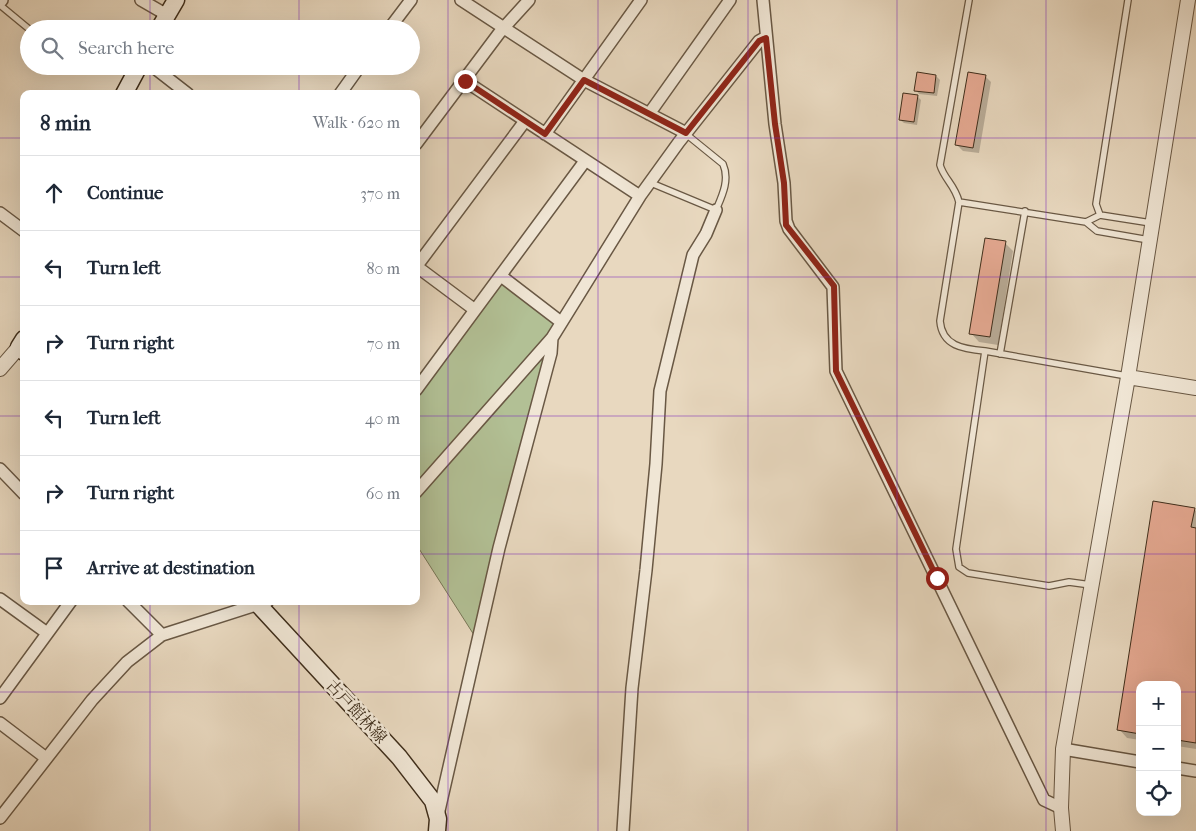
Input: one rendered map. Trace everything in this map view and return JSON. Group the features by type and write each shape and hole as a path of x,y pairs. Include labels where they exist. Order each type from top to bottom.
{"main road":[{"path":"164,20 176,0"},
{"path":"126,90 134,75"},
{"name":"古戸館林線","path":"263,605 399,757 433,801 437,825"}],"street":[{"path":"141,0 161,20"},
{"path":"396,20 411,0"},
{"path":"461,0 584,80 686,133"},
{"path":"420,139 504,28 529,0"},
{"path":"545,134 641,0"},
{"path":"649,114 730,0"},
{"path":"763,0 775,124 784,183 786,225 834,286 836,371 1044,800 1061,808"},
{"path":"1063,831 1061,808 1063,749 1128,377 1188,0"},
{"path":"420,487 552,338 640,196 686,133 759,41 766,38"},
{"path":"164,75 183,90"},
{"path":"343,90 354,75"},
{"path":"465,81 640,196"},
{"path":"420,262 525,121"},
{"path":"420,385 585,161"},
{"path":"623,831 632,688 656,464 660,391 693,255 706,234 716,210"},
{"path":"0,212 20,227"},
{"path":"420,270 475,310"},
{"path":"501,276 561,322"},
{"path":"437,825 480,629 551,353 552,338"},
{"path":"0,369 20,348"},
{"path":"1128,377 1196,388"},
{"path":"0,469 20,490"},
{"path":"0,598 47,633"},
{"path":"0,698 68,605"},
{"path":"132,605 162,635"},
{"path":"0,818 103,687 127,662 162,635 255,605"},
{"path":"0,723 46,758"},
{"path":"1063,749 1136,761"},
{"path":"1181,769 1196,771"}],"lane":[{"path":"969,0 940,165 942,173 956,189 960,202 941,311 940,329 944,337 953,345 1128,377"},
{"path":"1100,214 1096,204 1128,0"},
{"path":"1,2 20,20"},
{"path":"651,182 716,210 724,188 725,168 723,164 686,133"},
{"path":"960,202 1086,222 1097,232 1149,240"},
{"path":"1000,354 1025,211"},
{"path":"1086,222 1100,214 1152,223"},
{"path":"985,352 956,549 959,567 968,573 1049,586 1069,582 1091,585"}],"green space":[{"path":"498,279 555,324 547,338 420,481 420,389"},
{"path":"548,349 474,635 420,550 420,493"}],"building":[{"path":"917,72 936,75 934,93 914,91"},
{"path":"968,72 986,75 973,148 955,145"},
{"path":"903,93 918,95 914,122 899,120"},
{"path":"985,238 1006,241 990,337 969,334"},
{"path":"1153,501 1195,508 1191,527 1196,528 1196,743 1181,741 1181,681 1136,681 1136,733 1117,730"}],"route":[{"path":"465,81 545,134 584,80 686,133 759,41 766,38 775,124 784,183 786,225 834,286 836,371 937,578"}]}
